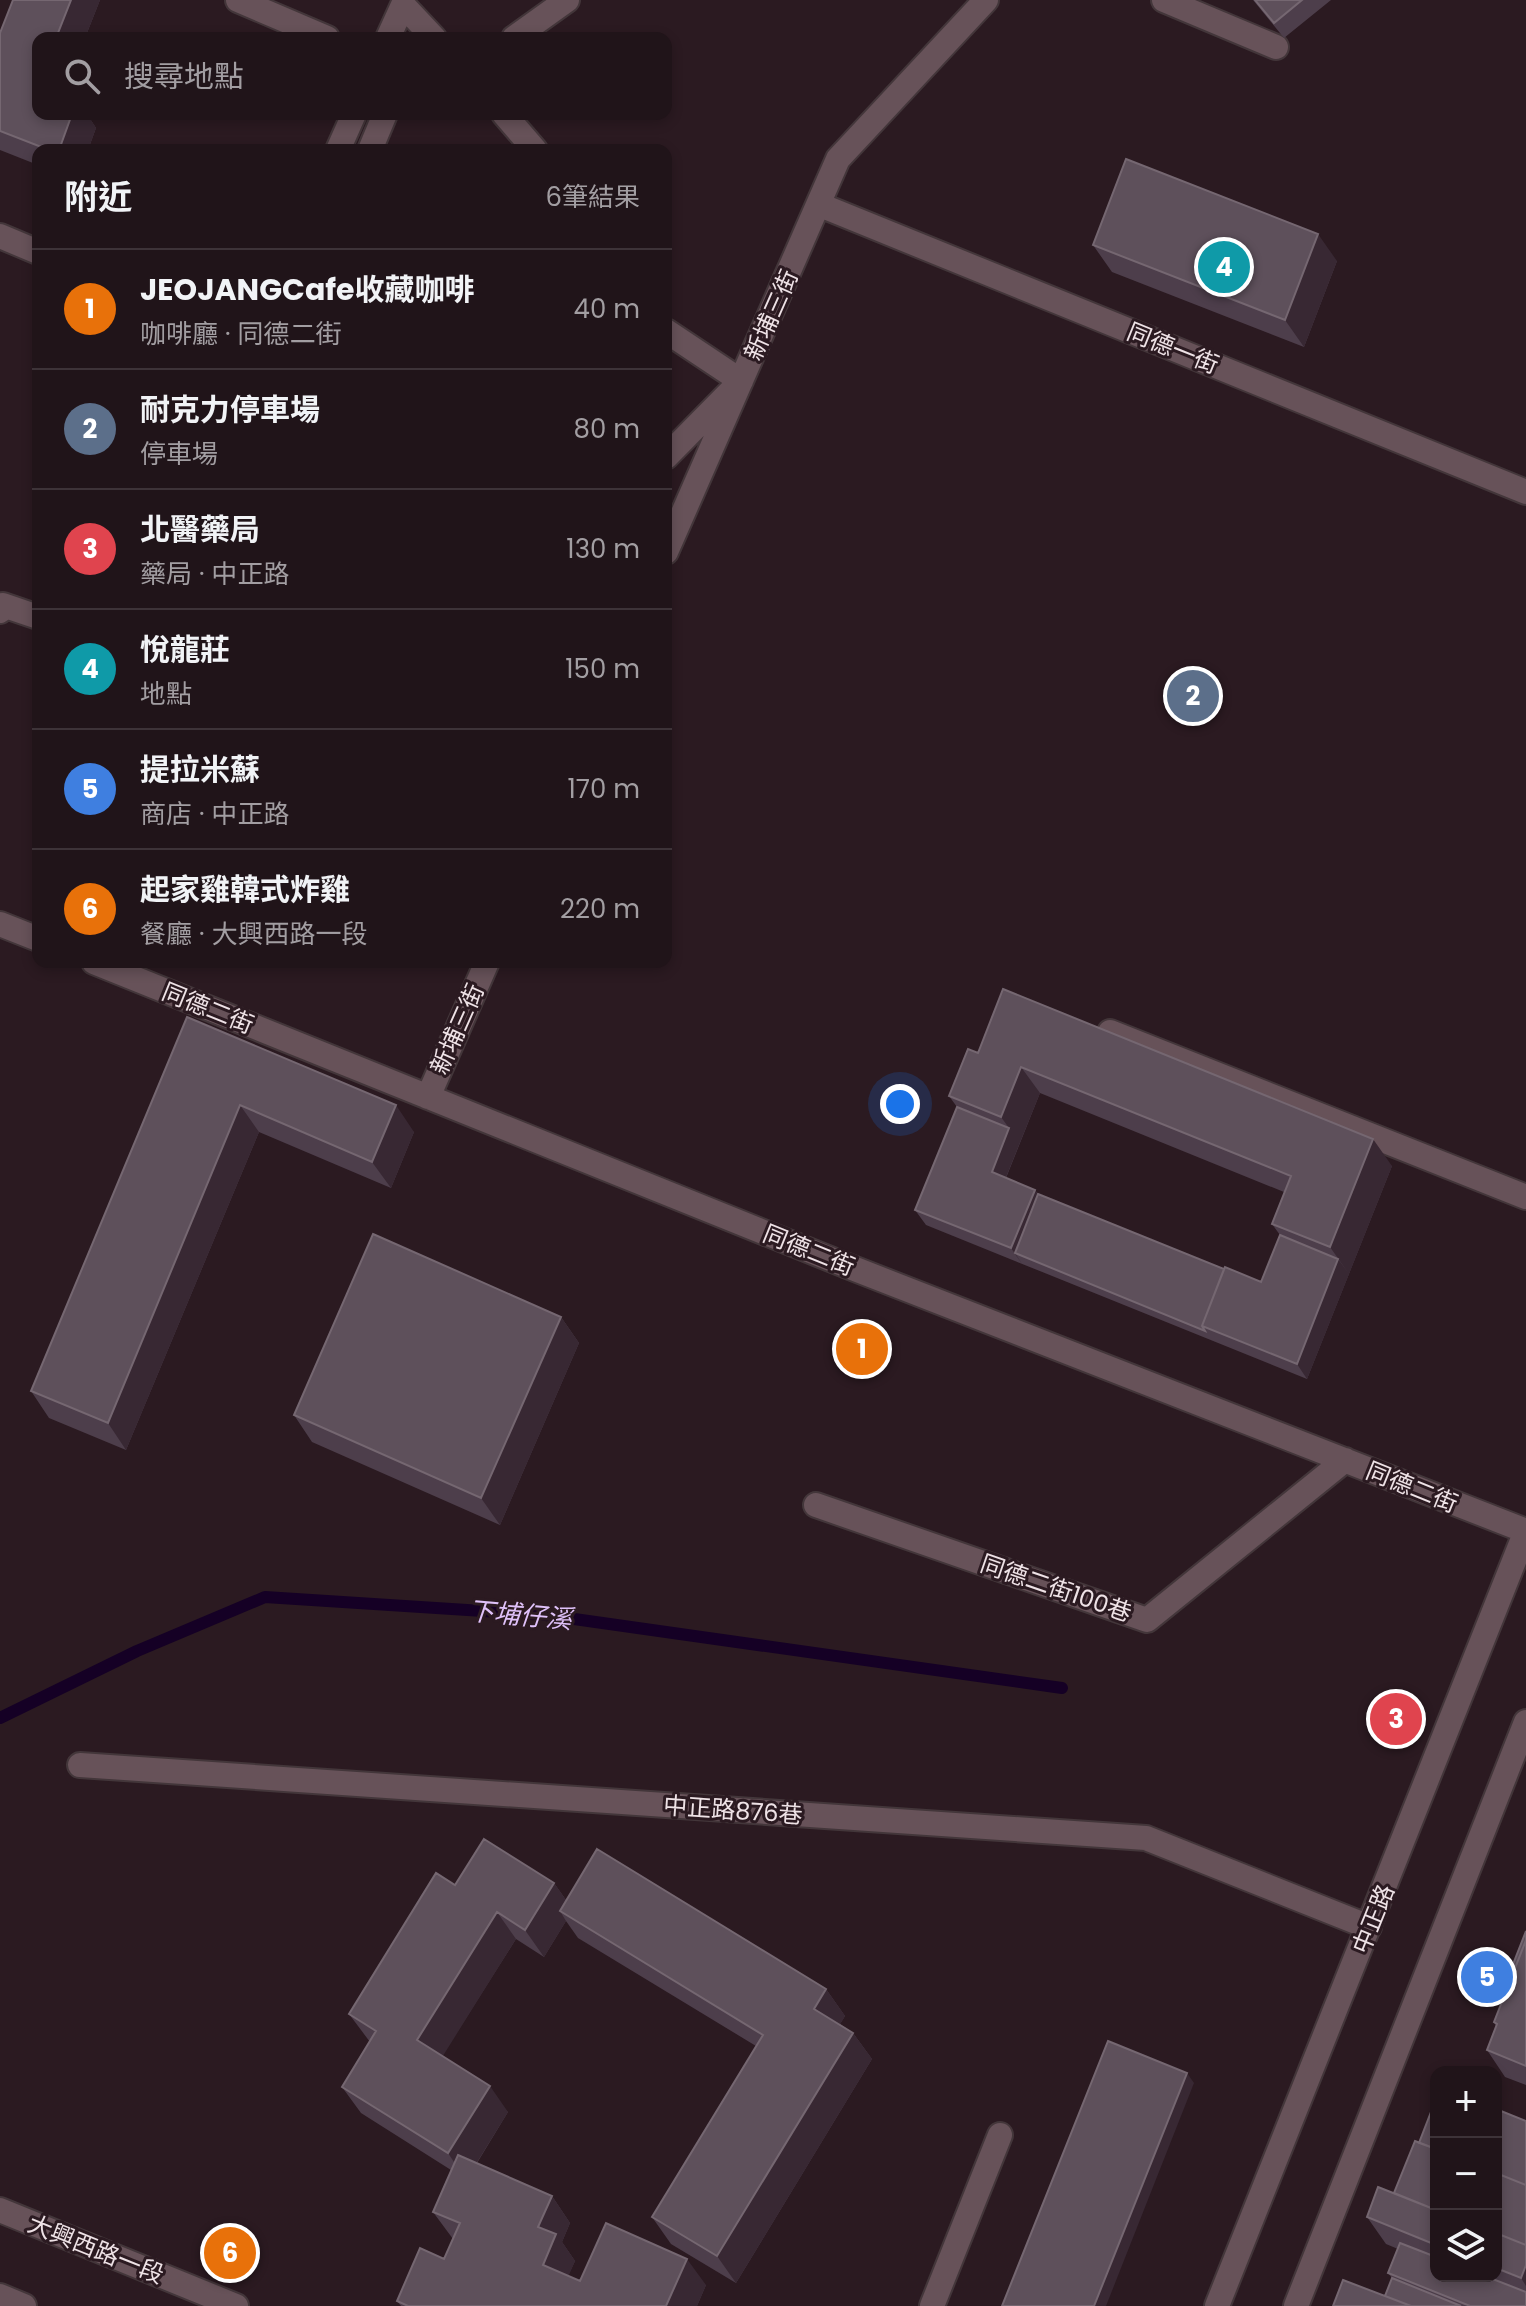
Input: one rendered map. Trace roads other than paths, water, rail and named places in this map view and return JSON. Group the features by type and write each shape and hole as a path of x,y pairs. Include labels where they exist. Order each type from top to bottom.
{"street":[{"path":"238,0 313,32"},
{"path":"522,32 567,0"},
{"name":"新埔三街","path":"672,538 838,159 986,0"},
{"path":"1164,0 1276,47"},
{"path":"391,32 404,2 429,32"},
{"path":"341,144 351,120"},
{"path":"372,144 382,120"},
{"path":"509,120 530,144"},
{"name":"同德一街","path":"820,205 1526,492"},
{"path":"0,236 32,249"},
{"path":"672,335 741,381 672,451"},
{"path":"0,611 3,605 32,615"},
{"path":"0,924 32,937"},
{"name":"同德二街","path":"109,968 855,1269 1526,1531"},
{"name":"新埔三街","path":"428,1097 484,968"},
{"path":"1110,1032 1526,1197"},
{"name":"同德二街100巷","path":"816,1505 1147,1620 1345,1460"},
{"name":"中正路","path":"1217,2306 1526,1531"},
{"path":"1296,2306 1526,1722"},
{"name":"中正路876巷","path":"80,1765 1146,1838 1369,1927"},
{"path":"932,2306 1000,2135"},
{"name":"大興西路一段","path":"0,2210 236,2306"},
{"path":"0,2296 24,2306"}],"waterway":[{"name":"下埔仔溪","path":"0,1718 137,1651 265,1597 546,1615 1062,1688"}],"place":[{"name":"悅龍莊","path":"1224,267"},
{"name":"耐克力停車場","path":"1193,696"},
{"name":"JEOJANGCafe收藏咖啡","path":"862,1349"},
{"name":"北醫藥局","path":"1396,1719"},
{"name":"提拉米蘇","path":"1487,1977"},
{"name":"起家雞韓式炸雞","path":"230,2253"}]}
